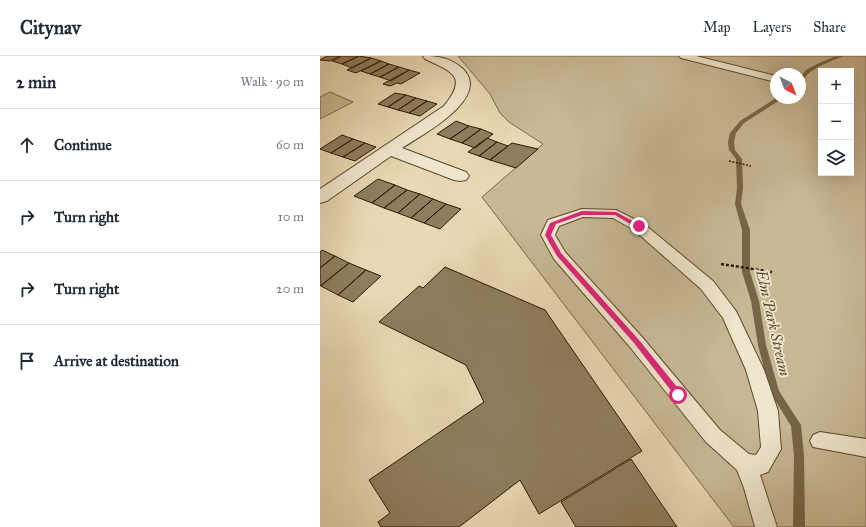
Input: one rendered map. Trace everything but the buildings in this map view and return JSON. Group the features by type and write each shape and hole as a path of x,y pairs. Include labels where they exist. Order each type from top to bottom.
{"street":[{"path":"320,197 449,109 462,94 463,82 460,74 452,66 430,56"},
{"path":"391,150 460,176"}],"lane":[{"path":"684,56 770,78"},
{"path":"744,463 761,465 771,449 768,411 755,370 730,315 707,286 639,226 616,214 582,213 553,223 548,235 559,255 636,342 713,436 744,463 754,488 766,527"},
{"path":"820,441 866,448"}],"path":[{"path":"729,161 751,166"},
{"path":"721,264 772,272"}],"shaded area":[{"path":"458,56 866,56 866,527 734,527 482,197 543,144 509,122 500,113 490,94"},
{"path":"330,92 353,102 320,119 320,97"}],"waterway":[{"name":"Elm Park Stream","path":"806,73 818,65 841,56"},
{"name":"Elm Park Stream","path":"770,104 742,122 733,133 731,142 732,150 739,159 740,188 738,204 746,230 746,272 755,301 762,345 775,392 796,425 799,456 799,527"}],"route":[{"path":"639,226 616,214 582,213 553,223 548,235 559,255 636,342 678,395"}]}
